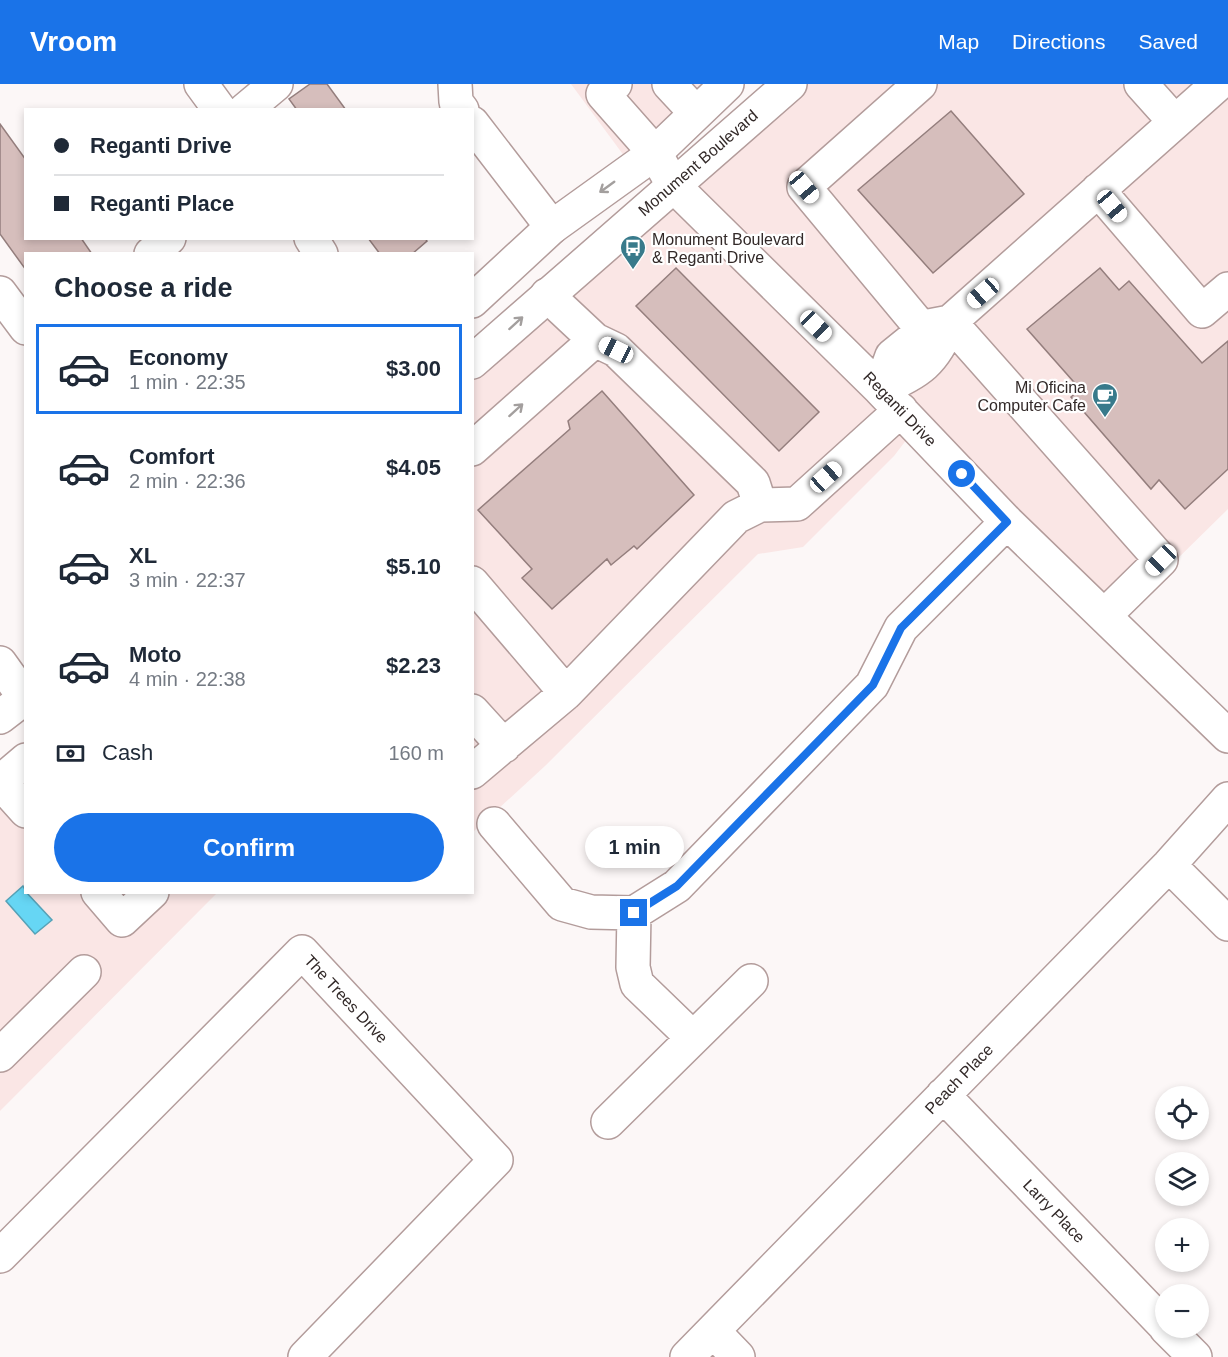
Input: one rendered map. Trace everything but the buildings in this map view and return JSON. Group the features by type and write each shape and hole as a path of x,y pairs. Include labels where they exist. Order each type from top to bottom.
{"street":[{"path":"201,84 219,108"},
{"path":"247,108 276,84"},
{"path":"455,84 456,102 460,108"},
{"name":"Reganti Drive","path":"615,84 603,94 654,153 673,185 891,400 1007,522 1228,736"},
{"path":"669,84 696,113"},
{"path":"474,299 552,227 654,153 727,84"},
{"name":"Monument Boulevard","path":"474,360 790,84"},
{"path":"920,84 804,187 1161,560 1104,616"},
{"path":"1141,84 1175,122"},
{"path":"936,326 1098,190 1218,84"},
{"path":"474,126 552,227"},
{"path":"1098,190 1202,312 1228,289"},
{"path":"154,252 167,240"},
{"path":"0,292 24,325"},
{"path":"547,295 595,340 616,350 753,483 760,505"},
{"path":"474,770 566,693 735,516 760,505 797,504 941,347 936,326"},
{"path":"474,447 595,340"},
{"path":"494,824 562,904 591,912 634,913 677,886 873,685 901,628 1007,522"},
{"path":"474,585 566,693"},
{"path":"0,663 17,704"},
{"path":"474,713 504,746"},
{"path":"24,762 0,782 24,809"},
{"name":"Peach Place","path":"687,1357 1169,865 1228,799"},
{"path":"1169,865 1228,924"},
{"path":"100,894 122,920 150,894"},
{"path":"634,913 633,966 637,984 693,1038"},
{"name":"The Trees Drive","path":"0,1256 302,952 496,1160 305,1357"},
{"path":"0,1055 84,972"},
{"path":"608,1122 751,981"},
{"name":"Larry Place","path":"943,1095 1155,1316"},
{"path":"713,1331 738,1357"},
{"name":"Larry Place","path":"1176,1338 1194,1357"}],"shaded area":[{"path":"571,84 727,84 633,168"},
{"path":"790,84 1228,84 1228,509 1112,623 917,426 894,456 803,547 758,554 545,766 474,831 474,361"},
{"path":"24,761 24,894 216,894 0,1111 0,782"}],"water":[{"path":"23,886 24,894 28,894 52,920 35,934 6,901"}],"place":[{"name":"Monument Boulevard & Reganti Drive","path":"633,271"},
{"name":"Mi Oficina Computer Cafe","path":"1105,419"}],"route":[{"path":"634,913 677,886 873,685 901,628 1007,522 962,474"}]}
